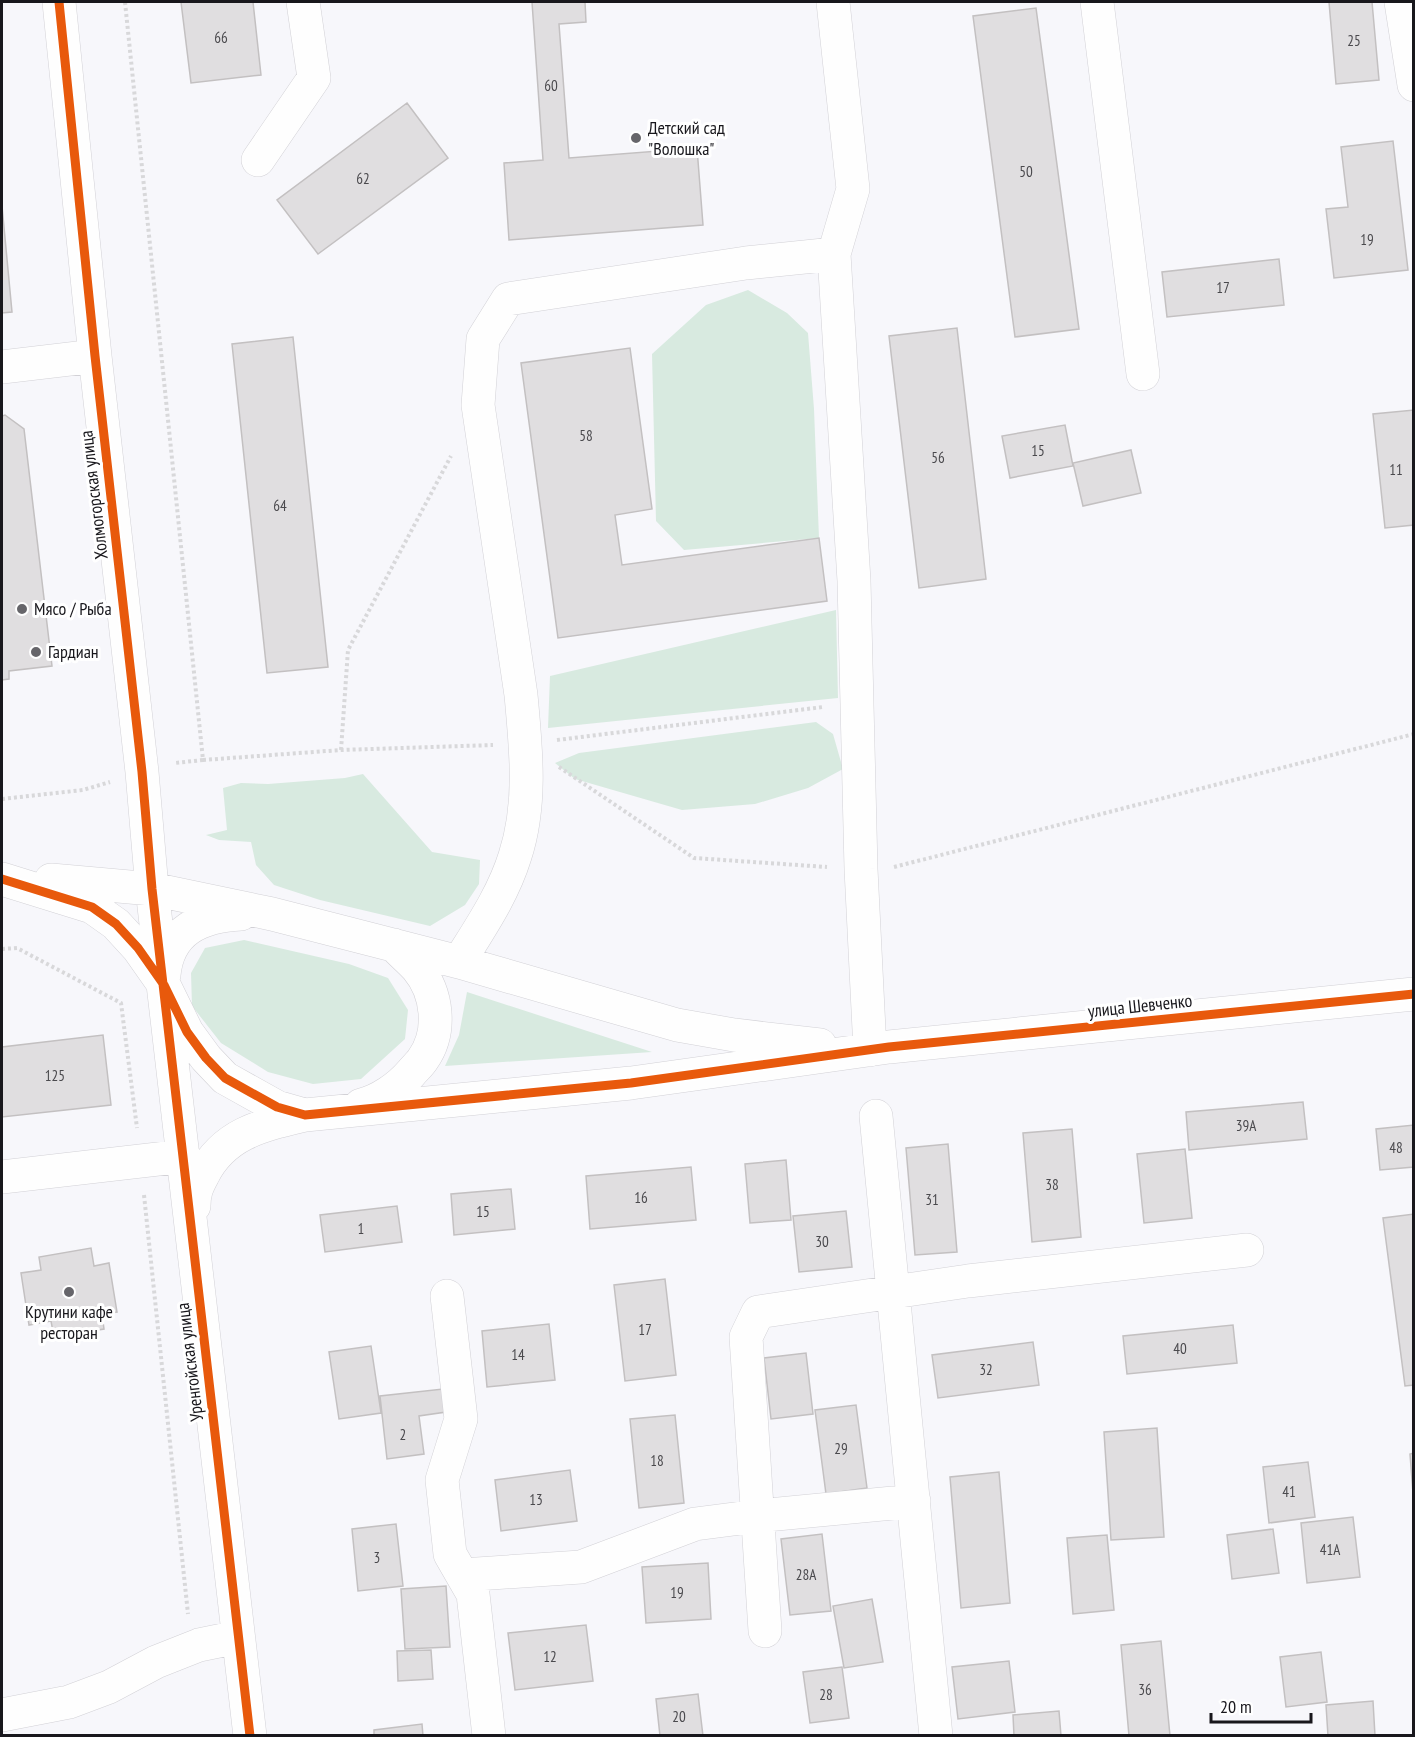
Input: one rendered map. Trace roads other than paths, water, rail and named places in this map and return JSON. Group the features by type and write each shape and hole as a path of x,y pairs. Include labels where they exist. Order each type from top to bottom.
{"street":[{"name":"Холмогорская улица","path":"58,2 164,985"},
{"path":"258,160 314,78 303,2"},
{"path":"833,2 853,189 834,254 854,581 861,869 870,1050"},
{"path":"1097,2 1143,374"},
{"path":"1401,2 1413,85"},
{"path":"459,963 497,900 515,856 526,800 526,744 521,695 478,405 483,339 508,299 746,263 834,254"},
{"path":"2,367 95,356"},
{"path":"2,879 70,881 152,888 272,914 394,945 677,1025 734,1035 870,1050"},
{"path":"2,879 92,907 116,924 138,948 164,985 187,1032 206,1058 225,1078 277,1107 317,1114 632,1083 870,1050"},
{"path":"164,985 166,958 172,944 196,923 225,915 272,914"},
{"path":"192,1238 195,1192 211,1159 229,1143 251,1129 366,1104 389,1092 424,1059 432,1042 436,1024 433,1001 428,985 418,969 394,945"},
{"name":"Уренгойская улица","path":"164,985 250,1736"},
{"name":"улица Шевченко","path":"870,1050 1413,994"},
{"path":"876,1116 936,1736"},
{"path":"2,1177 184,1156"},
{"path":"765,1631 746,1337 758,1312 894,1292 1247,1250"},
{"path":"447,1296 461,1419 442,1480 450,1554 473,1594 489,1736"},
{"path":"462,1575 581,1567 695,1524 914,1501"},
{"path":"2,1715 69,1702 110,1687 156,1662 191,1648 238,1638"}],"place":[{"name":"Детский сад \"Волошка\"","path":"636,138"},
{"name":"Мясо / Рыба","path":"22,609"},
{"name":"Гардиан","path":"36,652"},
{"name":"Крутини кафе ресторан","path":"69,1292"}]}
